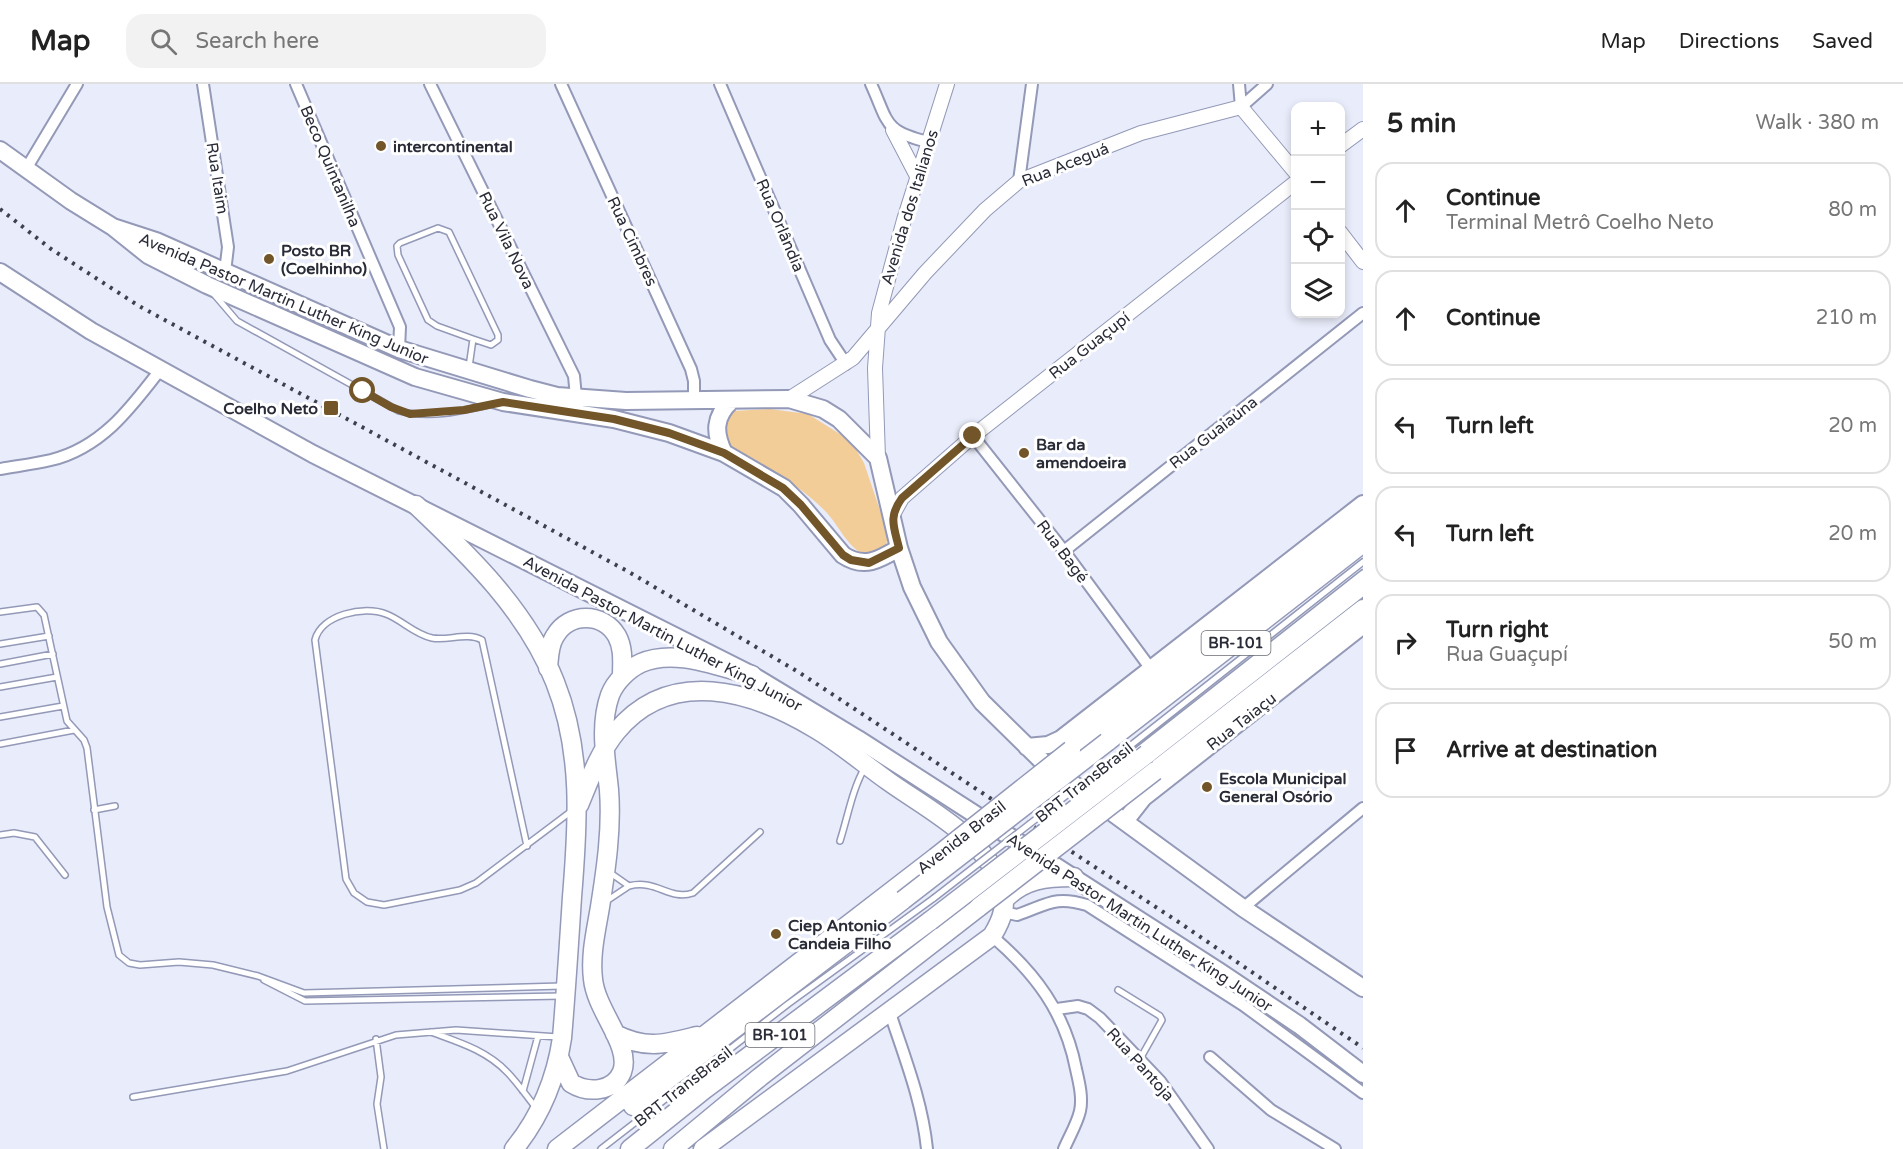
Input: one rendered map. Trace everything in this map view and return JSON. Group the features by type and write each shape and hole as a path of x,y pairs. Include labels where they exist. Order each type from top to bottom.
{"highway":[{"path":"416,504 478,563 526,629 548,668 567,721 579,805 562,1038 559,1057 539,1111 518,1145"},
{"name":"Avenida Brasil","path":"557,1149 936,857 1112,717 1363,523"},
{"name":"Avenida Brasil","path":"577,1149 903,900 1112,750 1363,543"},
{"name":"BR-101","path":"628,1145 930,921 1151,763 1363,585"},
{"path":"674,1149 760,1077 979,907 1151,763 1363,609"},
{"path":"548,668 550,647 556,634 574,620 595,618 602,621 616,635 623,656 622,677"},
{"path":"559,1057 571,1083 579,1088 598,1090 608,1086 621,1074 623,1065 622,1048 598,1004 593,981 592,956 606,870 610,821 604,750 608,702 622,677 640,664 664,658 687,659 752,675"},
{"path":"579,805 604,750 616,732 648,705 680,693 708,690 744,697 775,708 814,728 965,837 988,862 1001,884 1004,906"},
{"path":"703,1149 992,936 1004,906 1014,890 1032,880 1074,877"},
{"path":"615,1034 633,1043 649,1046 704,1035"}],"main road":[{"name":"Avenida Pastor Martin Luther King Junior","path":"0,150 71,201 113,227 148,255 207,285 415,377 503,402 614,419 669,433 724,453 783,488 801,505 843,555 851,560 869,563 899,548"},
{"name":"Avenida Pastor Martin Luther King Junior","path":"113,227 156,241 399,349 468,372 557,396 694,401 789,399 823,409 840,419 878,458"},
{"name":"Avenida Pastor Martin Luther King Junior","path":"0,272 91,331 313,454 752,675 858,739 1074,877 1289,1018 1363,1074"},
{"path":"724,453 718,437 717,419 731,400"},
{"path":"878,458 899,548 912,587 939,642 982,702 1043,762 1243,908 1363,988"},
{"path":"1027,747 1048,745 1060,739 1363,504"},
{"name":"Rua Taiaçu","path":"1125,821 1143,798 1363,626"}],"street":[{"path":"26,169 77,84"},
{"name":"Rua Itaim","path":"203,84 228,247 225,272"},
{"name":"Beco Quintanilha","path":"296,84 400,327 399,349"},
{"name":"Rua Vila Nova","path":"430,84 574,376 576,397"},
{"name":"Rua Cimbres","path":"561,84 691,369 694,381 694,401"},
{"name":"Rua Orlândia","path":"720,84 830,340 846,364"},
{"path":"871,84 917,176"},
{"name":"Avenida dos Italianos","path":"878,458 876,331 882,298 917,176 947,84"},
{"path":"1019,181 1032,84"},
{"path":"1239,84 1241,107 1291,167"},
{"name":"Rua Aceguá","path":"876,331 925,273 985,210 1019,181 1141,133 1241,107 1267,84"},
{"path":"1345,143 1363,129"},
{"path":"892,130 902,136 928,142"},
{"name":"Rua Guaçupí","path":"892,516 902,498 973,436 1291,186"},
{"path":"1345,237 1363,262"},
{"name":"Rua Guaiaúna","path":"1064,551 1363,313"},
{"path":"789,399 846,364 876,331"},
{"path":"0,468 52,460 79,450 96,439 129,410 160,370"},
{"name":"Rua Bagé","path":"973,436 1064,551 1151,669"},
{"path":"1243,908 1363,808"},
{"path":"1004,906 1017,915 1035,906 1061,900 1087,905 1243,1005 1363,1093"},
{"path":"992,936 1031,972 1057,1009 1072,1048 1081,1100 1080,1112 1064,1149"},
{"name":"Rua Pantoja","path":"1057,1009 1067,1006 1088,1009 1161,1081 1208,1149"},
{"path":"889,1010 918,1098 927,1149"},
{"path":"1210,1057 1271,1110 1335,1149"}],"lane":[{"path":"438,228 450,232 498,335 498,340 490,345 473,339 437,326 428,320 398,255 400,243 438,228"},
{"path":"207,285 237,321 399,411 419,415 434,414 503,402"},
{"path":"468,372 473,339"},
{"name":"BRT TransBrasil","path":"601,1149 788,1004 934,898 1112,750 1363,562"},
{"name":"BRT TransBrasil","path":"1103,777 1363,573"},
{"path":"0,612 37,607 41,609 67,721 84,740 87,748 107,907 119,955 129,963 140,965 179,962 213,965 258,976 304,993 566,991"},
{"path":"527,846 482,640 476,637 445,639 422,635 381,612 339,616 325,623 317,631 315,640 346,879 354,893 367,902 384,905 460,890 476,883 527,846 579,805"},
{"path":"0,644 49,636"},
{"path":"0,664 53,654"},
{"path":"0,687 57,677"},
{"path":"0,717 63,706"},
{"path":"0,744 74,730"},
{"path":"840,841 852,805 855,784 865,765"},
{"name":"BRT TransBrasil","path":"1077,798 1094,784"},
{"path":"94,810 115,806"},
{"name":"BRT TransBrasil","path":"964,885 1051,818"},
{"path":"601,904 629,886 647,883 681,895 693,892 760,832"},
{"path":"0,835 14,833 36,837 65,875"},
{"path":"606,870 629,886"},
{"path":"911,924 956,891"},
{"path":"258,976 280,990 305,1001 566,991"},
{"path":"1118,990 1160,1016 1162,1020 1140,1059"},
{"name":"BRT TransBrasil","path":"628,1145 794,1013"},
{"path":"133,1097 287,1071 376,1040 426,1031 467,1030 562,1038"},
{"path":"426,1031 472,1047 490,1057 506,1070 539,1111"},
{"path":"522,1091 538,1036"},
{"path":"376,1040 381,1077 377,1104 384,1149"}],"shaded area":[{"path":"770,409 808,414 851,441 864,463 888,534 886,546 876,553 862,554 846,539 827,513 805,493 728,444 720,418 734,411"}],"railway":[{"path":"0,209 51,249 139,306 629,572 800,673 1180,923 1363,1048"}],"place":[{"name":"intercontinental","path":"381,146"},
{"name":"Posto BR (Coelhinho)","path":"269,259"},
{"name":"Coelho Neto","path":"331,408"},
{"name":"Bar da amendoeira","path":"1024,453"},
{"name":"Escola Municipal General Osório","path":"1207,787"},
{"name":"Ciep Antonio Candeia Filho","path":"776,934"}],"route":[{"path":"363,391 399,411 410,414 434,414 503,402 614,419 669,433 724,453 783,488 801,505 843,555 859,563 881,559 899,548 892,516 896,507 902,498 973,436"}]}
